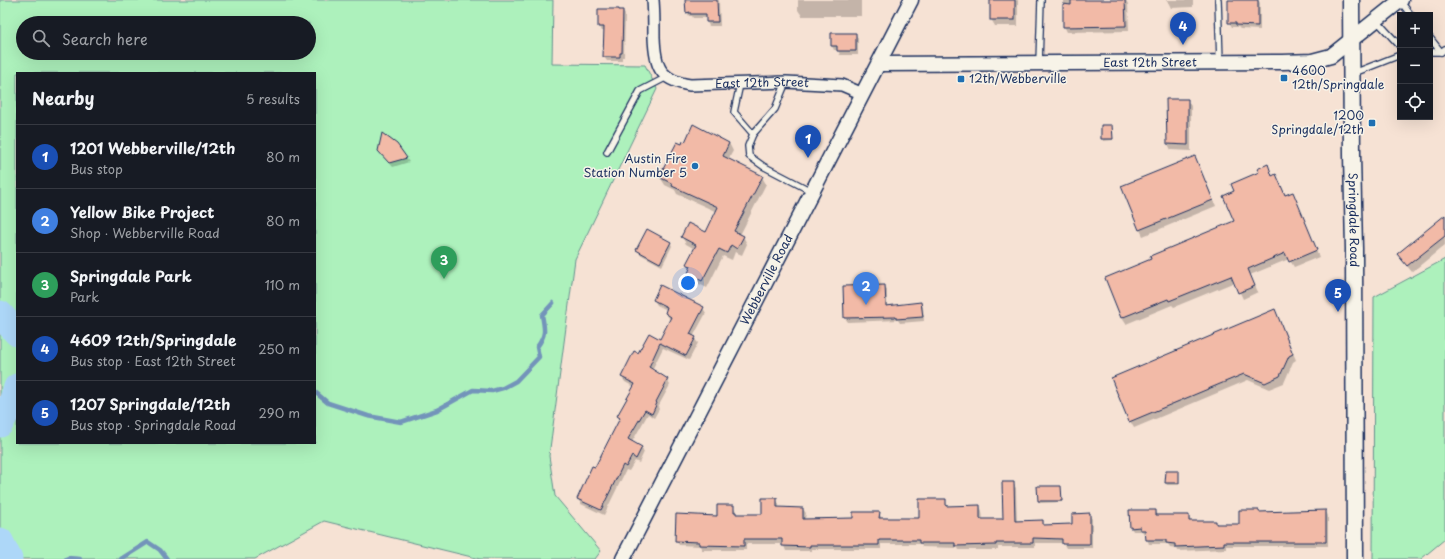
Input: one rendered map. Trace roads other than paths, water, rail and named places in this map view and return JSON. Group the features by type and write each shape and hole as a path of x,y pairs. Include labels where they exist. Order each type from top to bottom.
{"main road":[{"name":"Springdale Road","path":"1351,0 1355,559"}],"street":[{"path":"653,0 655,55 657,64 665,75"},
{"name":"Webberville Road","path":"626,558 811,191 879,64 911,0"},
{"name":"East 12th Street","path":"879,64 1312,61 1331,56 1400,0"},
{"name":"East 12th Street","path":"665,75 678,83 690,85 786,82 842,85 863,94"}],"lane":[{"path":"1039,63 1040,0"},
{"path":"1218,0 1220,62"},
{"path":"1400,0 1409,12"},
{"path":"1376,20 1397,43"},
{"path":"1433,41 1443,50"},
{"path":"1433,52 1443,50"},
{"path":"1352,74 1397,56"},
{"path":"607,152 640,91 665,75"},
{"path":"786,82 775,108 753,134 748,146 749,156 763,166 811,191"},
{"path":"740,84 734,112 753,134"}],"waterway":[{"path":"316,393 328,403 368,416 401,422 437,410 473,390 492,391 503,388 516,381 539,357 537,347 544,332 542,315 553,303"},
{"path":"0,314 16,332"},
{"path":"0,424 12,402 16,390"},
{"path":"0,541 9,559"},
{"path":"121,559 148,542 160,550 167,559"},
{"path":"66,559 80,559"}],"place":[{"name":"4609 12th/Springdale","path":"1183,45"},
{"name":"4600 12th/Springdale","path":"1284,78"},
{"name":"12th/Webberville","path":"961,79"},
{"name":"1200 Springdale/12th","path":"1372,123"},
{"name":"1201 Webberville/12th","path":"808,158"},
{"name":"Austin Fire Station Number 5","path":"695,166"},
{"name":"Springdale Park","path":"444,279"},
{"name":"Yellow Bike Project","path":"866,305"},
{"name":"1207 Springdale/12th","path":"1338,312"}]}
